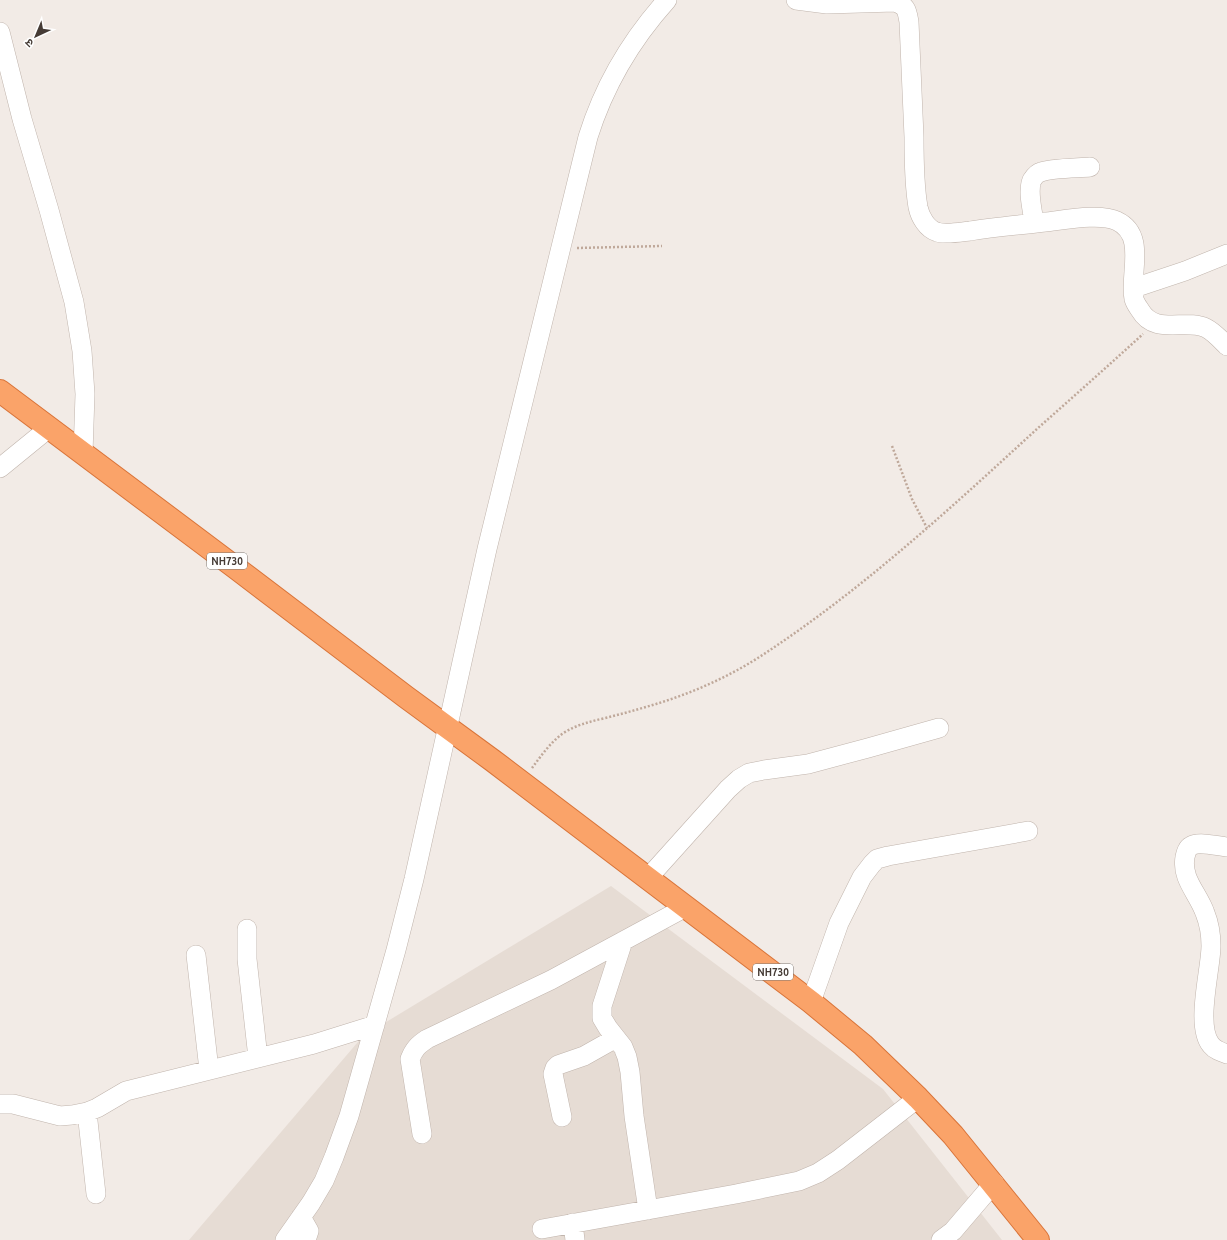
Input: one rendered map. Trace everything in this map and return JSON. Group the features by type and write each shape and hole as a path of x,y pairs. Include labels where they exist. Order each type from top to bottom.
{"highway":[{"name":"NH730","path":"0,391 521,782 606,848 648,878 811,1002 863,1045 918,1098 953,1135 1038,1240"}],"street":[{"path":"285,1240 304,1226 334,1157 349,1116 396,950 450,730 487,549 588,137 597,110 623,59 641,32 667,0"},
{"path":"796,0 827,4 903,2 907,10 909,22 915,175 918,207 922,218 928,226 937,233 951,233 1034,223 1108,218 1124,225 1131,235 1136,258 1134,300 1140,312 1148,319 1156,323 1166,325 1199,326 1207,328 1227,346"},
{"path":"0,32 20,111 74,302 82,351 85,394 83,454"},
{"path":"1034,223 1030,191 1032,180 1035,175 1050,170 1090,167"},
{"path":"1134,288 1185,271 1227,254"},
{"path":"0,468 49,428"},
{"path":"648,878 728,789 739,779 750,773 808,764 939,728"},
{"path":"811,1002 839,923 862,877 877,860 888,856 1028,831"},
{"path":"1227,847 1197,844 1190,846 1186,852 1184,862 1186,876 1205,912 1209,928 1211,946 1206,989 1206,1034 1211,1044 1220,1052 1227,1054"},
{"path":"422,1134 410,1059 413,1051 418,1046 427,1040 551,980 686,907"},
{"path":"246,929 247,959 258,1058"},
{"path":"622,941 602,1006 602,1018 627,1057 648,1210"},
{"path":"196,955 209,1070"},
{"path":"0,1104 13,1104 60,1116 72,1116 87,1112 126,1091 314,1044 375,1025"},
{"path":"562,1117 554,1074 555,1068 558,1064 584,1056 616,1038"},
{"path":"542,1229 574,1231 648,1210 775,1187 799,1181 818,1173 838,1160 918,1098"},
{"path":"87,1112 96,1194"},
{"path":"941,1240 953,1231 994,1184"}],"path":[{"path":"582,248 662,246"},
{"path":"521,782 553,742 573,728 585,723 658,704 686,694 713,683 760,656 843,596 927,528 1156,323"},
{"path":"892,446 912,500 927,528"}],"shaded area":[{"path":"611,886 883,1089 1002,1240 189,1240 363,1036"}]}
